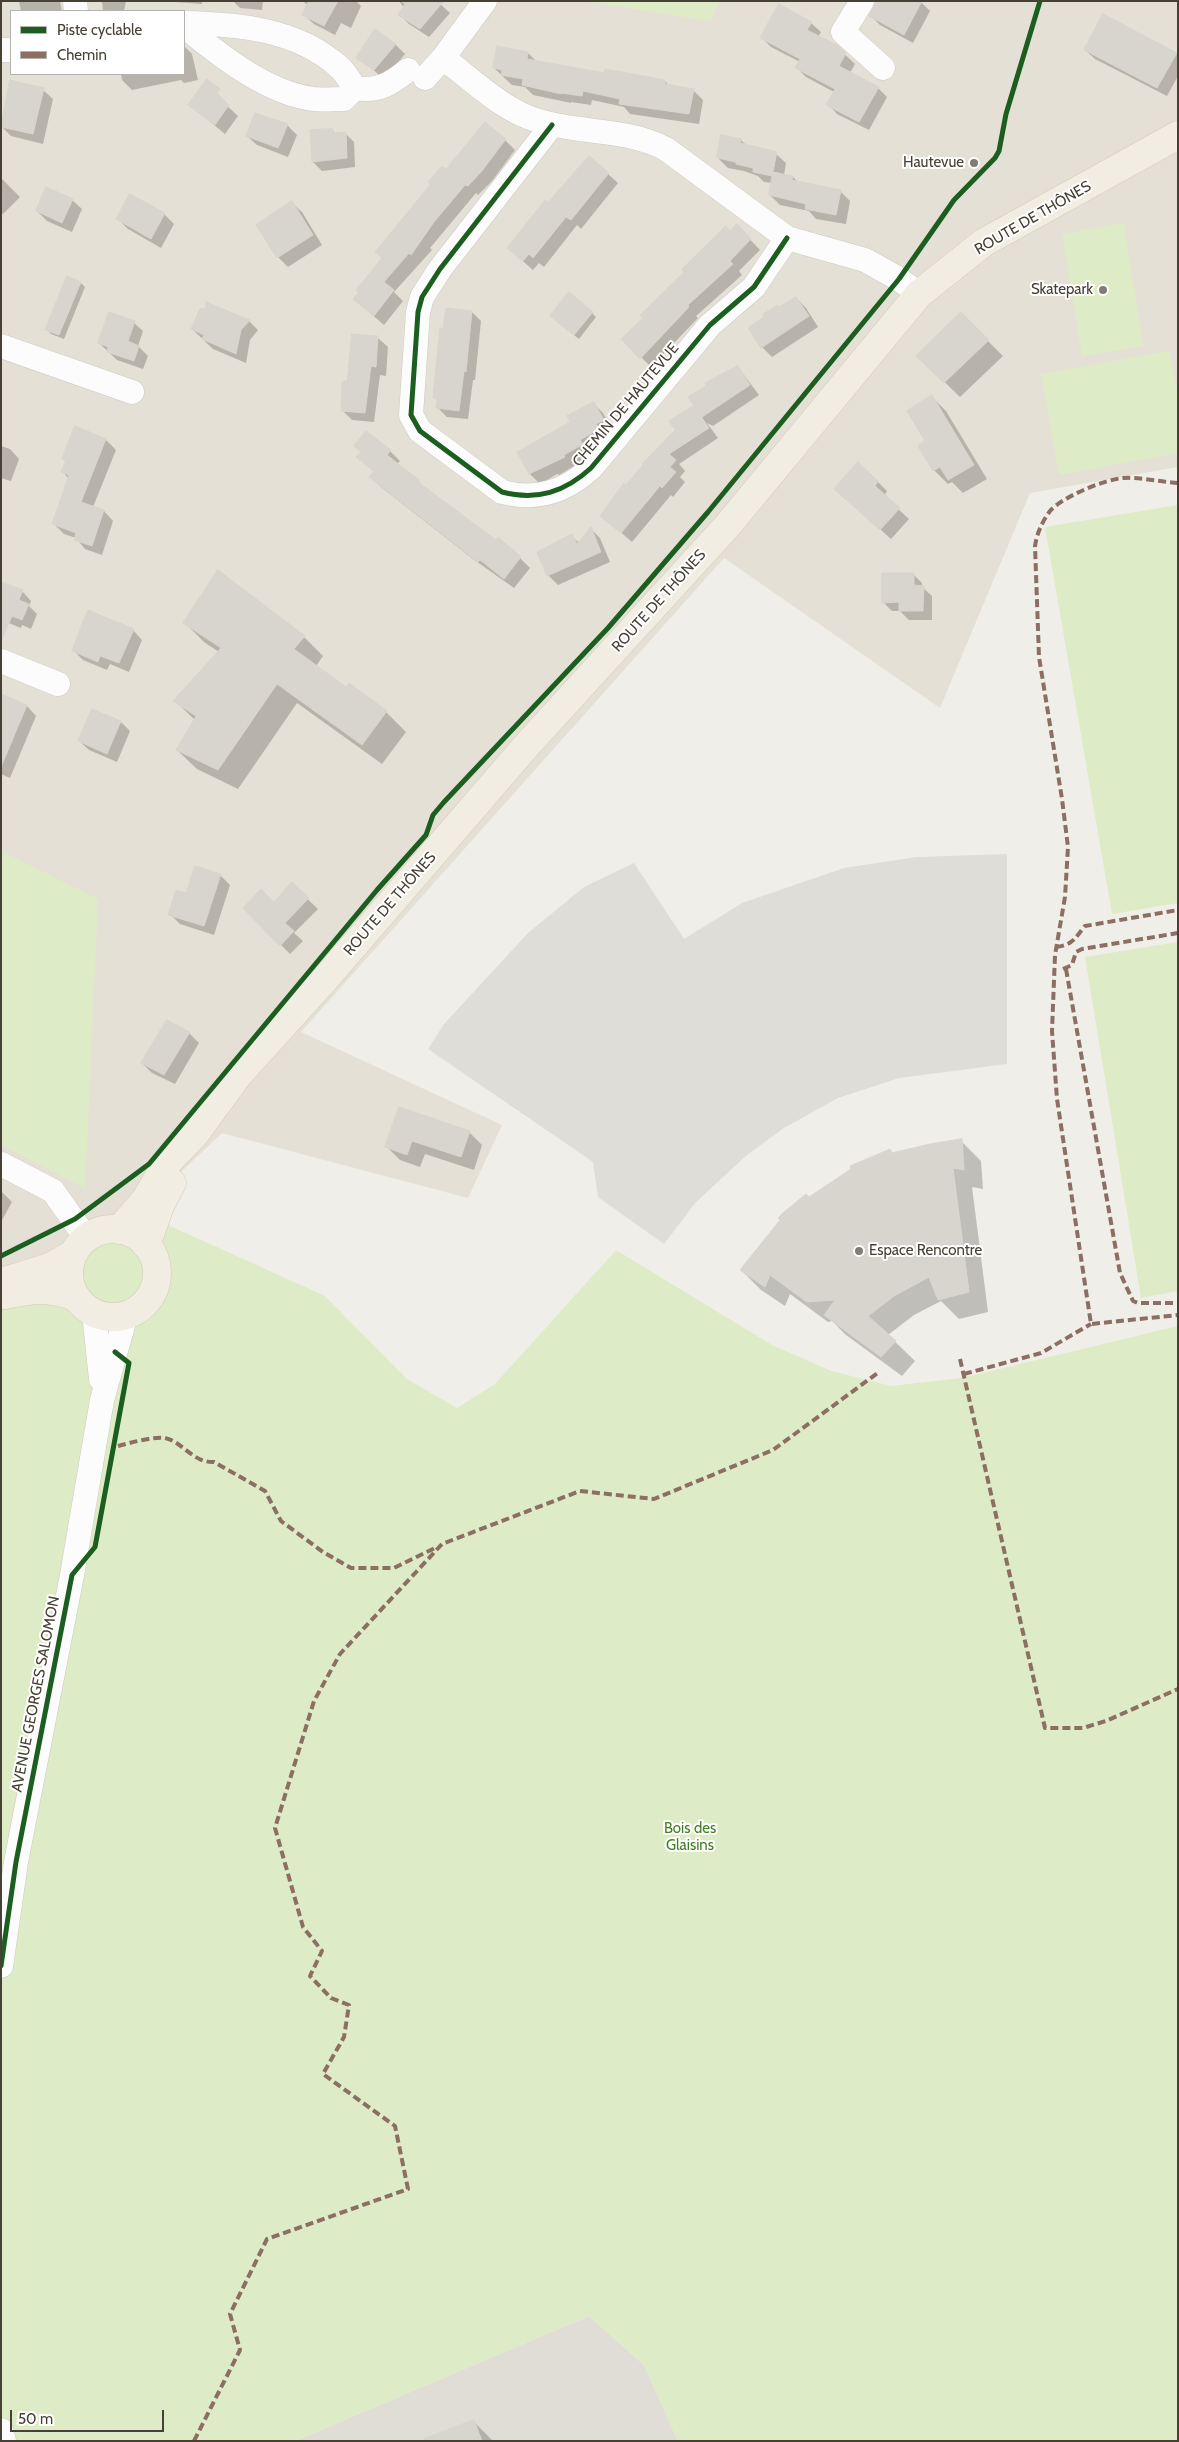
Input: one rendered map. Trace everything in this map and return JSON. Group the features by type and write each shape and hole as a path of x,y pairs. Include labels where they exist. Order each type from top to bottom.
{"main road":[{"name":"ROUTE DE THÔNES","path":"119,1230 146,1200 166,1164 195,1134 239,1074 325,979 521,751 728,525 919,294 983,243 1178,135"},
{"name":"ROUTE DE THÔNES","path":"146,1245 160,1206 195,1134"},
{"path":"1,1282 50,1267 96,1232 119,1230 134,1235 146,1245 155,1260 156,1282 146,1301 126,1315 115,1318 84,1305 57,1290 33,1289 1,1296"},
{"path":"80,1246 69,1268 70,1283 84,1305"}],"street":[{"path":"185,25 222,24 284,35 312,47 340,67 355,88 368,90 380,89 395,81 416,74 443,58 485,1"},
{"path":"862,1 843,32 883,68"},
{"path":"185,26 226,60 282,90 312,99 344,98 355,88"},
{"path":"443,58 508,107 537,121 552,125 633,135 650,140 666,149 788,238 865,260 899,279 919,294"},
{"name":"CHEMIN DE HAUTEVUE","path":"552,125 440,269 422,297 418,312 411,415 420,431 502,492 517,496 549,493 576,482 591,468 710,325 754,287 788,238"},
{"path":"1,346 132,392"},
{"path":"1,661 58,684"},
{"path":"1,1164 53,1191 80,1246"},
{"name":"AVENUE GEORGES SALOMON","path":"84,1305 99,1351 102,1400"},
{"name":"AVENUE GEORGES SALOMON","path":"1,1966 16,1862 72,1575 102,1400 126,1315"},
{"path":"1,2430 4,2441"}],"shaded area":[{"path":"1,1 1178,1 1178,467 1030,493 940,708 724,558 301,1032 502,1125 468,1198 222,1133 139,1212 1,1281"},
{"path":"1007,854 1007,1064 899,1078 838,1098 784,1128 747,1155 696,1202 664,1244 598,1197 593,1162 428,1049 444,1024 528,933 584,887 634,863 684,939 742,903 844,868 917,857"},
{"path":"589,2316 644,2365 678,2441 295,2441"}],"green space":[{"path":"584,1 721,1 710,21"},
{"name":"Skatepark","path":"1124,223 1143,346 1082,356 1062,234"},
{"path":"1169,351 1178,399 1178,453 1059,475 1041,374"},
{"path":"1178,505 1178,903 1112,914 1045,527"},
{"path":"1,851 98,899 85,1188 1,1145"},
{"path":"1178,942 1178,1291 1141,1298 1085,957"},
{"name":"Bois des Glaisins","path":"139,1212 325,1296 407,1379 457,1408 495,1384 616,1250 772,1345 831,1371 891,1386 962,1378 1178,1326 1178,2441 678,2441 644,2365 589,2316 295,2441 1,2441 1,1281"}],"building":[{"path":"309,1 338,1 324,26 302,15"},
{"path":"401,1 444,1 420,29 398,15 405,4"},
{"path":"877,1 922,1 904,35 869,16"},
{"path":"779,4 812,22 807,30 837,45 846,53 839,66 879,87 859,122 826,105 835,89 795,68 800,59 760,38"},
{"path":"1103,14 1177,53 1157,88 1084,50"},
{"path":"375,29 396,44 374,70 356,58"},
{"path":"497,46 528,52 527,59 604,73 605,69 665,80 665,84 694,89 689,114 619,104 620,99 583,91 582,96 561,94 522,85 523,79 501,75 502,70 493,68"},
{"path":"207,79 220,89 217,93 229,105 215,125 188,105"},
{"path":"10,80 44,88 33,134 1,127"},
{"path":"255,113 288,124 278,148 246,136"},
{"path":"485,122 506,139 482,171 468,186 465,185 434,222 411,255 409,253 384,282 394,290 374,316 353,299 359,292 356,290 382,258 375,252 431,184 428,182 442,166 446,169"},
{"path":"333,129 333,133 346,132 347,158 312,162 310,130"},
{"path":"721,135 742,139 740,143 777,152 772,176 753,172 753,168 736,164 736,162 717,158"},
{"path":"589,156 609,173 571,220 566,217 533,258 529,254 523,261 507,248 545,200 548,202"},
{"path":"773,172 793,176 792,180 841,190 836,215 805,209 806,204 769,195"},
{"path":"46,187 73,199 62,223 36,211"},
{"path":"130,194 165,213 151,239 116,219"},
{"path":"292,201 313,235 277,258 256,225"},
{"path":"737,224 751,239 730,261 733,264 688,305 689,307 640,359 621,339 643,318 640,315 684,272 682,269 726,226 730,231"},
{"path":"67,276 81,282 59,335 45,330"},
{"path":"569,292 593,312 574,335 550,316"},
{"path":"796,297 809,316 761,348 748,328 764,317 763,314"},
{"path":"206,302 250,320 241,330 236,354 202,339 204,335 191,329 200,309 206,308"},
{"path":"446,308 472,311 466,372 464,371 459,411 436,408 437,399 433,398 440,328 443,328"},
{"path":"109,312 135,321 128,341 139,346 134,361 107,352 108,347 98,343"},
{"path":"961,312 989,340 944,383 916,356"},
{"path":"352,334 378,336 376,367 371,366 365,413 341,411 342,381 347,381"},
{"path":"738,366 750,385 702,417 688,397 706,386 705,383"},
{"path":"932,395 974,465 948,480 940,467 933,471 918,446 925,441 907,411"},
{"path":"594,402 604,420 596,424 599,429 580,440 583,444 564,455 565,457 529,474 517,452 570,422 567,416"},
{"path":"694,406 709,428 669,454 676,460 670,467 676,472 662,488 660,486 621,533 600,516 624,483 626,485 642,464 675,430 669,421"},
{"path":"75,426 106,439 81,502 104,510 92,546 74,540 76,533 52,524 69,475 61,472 66,461 62,459"},
{"path":"366,431 391,450 387,455 419,480 418,482 496,540 498,537 521,557 504,579 480,560 478,562 369,477 374,471 356,457 361,452 354,446"},
{"path":"858,462 878,481 875,486 900,508 880,530 834,489"},
{"path":"591,527 601,552 547,576 537,552 572,534 577,544"},
{"path":"218,570 305,636 294,649 346,687 349,683 387,711 362,745 277,684 218,770 176,750 196,716 173,701 221,648 183,623"},
{"path":"882,573 914,573 914,585 924,586 923,611 899,611 899,602 882,603"},
{"path":"1,582 23,590 19,600 29,604 22,620 12,616 1,641"},
{"path":"88,610 134,629 119,663 100,656 98,662 72,651"},
{"path":"1,694 27,705 1,767"},
{"path":"92,709 121,721 107,754 78,741"},
{"path":"195,866 221,874 204,926 168,915 176,890 186,893"},
{"path":"292,882 309,898 285,923 294,931 280,946 243,908 261,889 274,902"},
{"path":"167,1020 190,1032 164,1075 141,1063"},
{"path":"399,1107 470,1131 461,1157 412,1141 407,1155 385,1147"},
{"name":"Espace Rencontre","path":"962,1139 964,1170 953,1168 969,1292 938,1300 929,1277 894,1296 868,1316 896,1341 881,1357 824,1315 835,1300 807,1302 770,1275 765,1287 740,1270 780,1220 778,1218 784,1212 806,1194 809,1197 851,1169 850,1166 890,1149 892,1153"},
{"path":"474,2420 482,2441 424,2441 424,2439"}],"marked path":[{"path":"1178,483 1124,478 1084,490 1064,500 1050,511 1040,528 1035,546 1039,657 1068,847 1065,897 1055,955 1052,1031 1057,1099 1091,1324 1178,1315"},
{"path":"1056,947 1070,943 1085,926 1178,910"},
{"path":"1063,969 1072,965 1076,952 1082,949 1178,933"},
{"path":"1066,969 1120,1273 1133,1301 1138,1303 1178,1303"},
{"path":"964,1374 1041,1353 1091,1324"},
{"path":"960,1359 1045,1728 1083,1728 1106,1721 1178,1689"},
{"path":"194,2441 240,2350 230,2314 267,2239 408,2189 395,2126 323,2074 344,2037 349,2005 331,1998 310,1976 322,1951 303,1927 275,1828 314,1701 340,1654 442,1544 580,1491 654,1499 773,1450 879,1372"},
{"path":"118,1446 148,1439 165,1438 200,1459 214,1462 265,1491 281,1521 323,1552 351,1568 394,1568 435,1548"}],"cycle path":[{"path":"1,1256 75,1219 149,1164 377,890 426,835 433,815 444,802 608,628 708,512 899,279 954,200 995,158 999,151 1006,114 1040,1"},
{"path":"552,125 440,269 422,297 418,312 411,415 420,431 502,492 515,495 539,495 561,489 591,468 710,325 754,287 787,238"},
{"path":"1,1966 16,1862 72,1575 95,1547 129,1363 115,1352"}],"place":[{"name":"Hautevue","path":"974,163"},
{"name":"Skatepark","path":"1103,290"},
{"name":"Espace Rencontre","path":"859,1251"}]}
